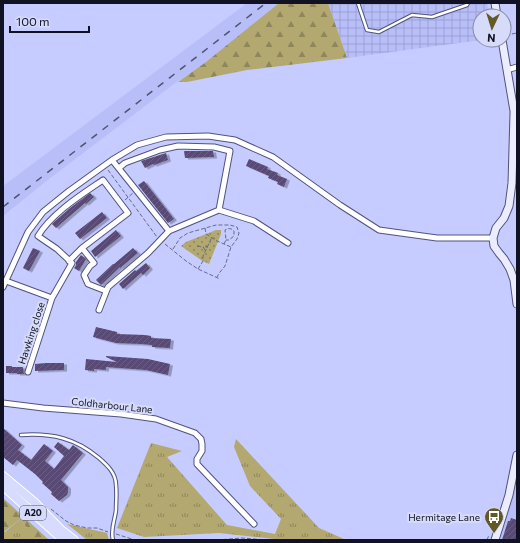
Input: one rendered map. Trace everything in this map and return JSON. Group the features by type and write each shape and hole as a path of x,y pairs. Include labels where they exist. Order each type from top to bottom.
{"main road":[{"path":"503,48 517,131"},
{"path":"514,112 512,183 509,206 504,218 496,228 493,238 494,246 510,268 514,280 517,304"},
{"path":"495,540 515,478 517,455"},
{"name":"A20","path":"3,476 34,502 61,530 74,540"},
{"name":"A20","path":"3,486 62,540"}],"street":[{"path":"507,70 517,68"},
{"path":"3,287 28,232 43,212 68,191 112,160 137,145 166,137 208,136 235,140 273,156 340,205 380,230 436,238 493,238"},
{"path":"119,168 125,163 160,150 178,146 214,147 230,151 219,210"},
{"path":"112,160 169,231"},
{"path":"70,262 57,249 38,236 44,227 73,201 103,180 121,204"},
{"name":"Hawking close","path":"28,372 52,298 70,262 82,248 128,213 121,204"},
{"path":"99,310 108,287 148,253 169,231 219,210 254,221 288,243"},
{"path":"82,248 94,263 84,275 88,284 106,291"},
{"path":"6,281 52,298"},
{"name":"Coldharbour Lane","path":"3,403 43,408 121,414 156,419 195,433 201,439 202,444 202,451 197,459 197,464 254,524"}],"lane":[{"path":"358,3 367,30 379,32 412,15 432,17 467,5 468,3"},
{"path":"21,434 44,434 70,440 94,454 109,468 115,477 116,486 116,510 112,532 113,540"}],"path":[{"path":"104,166 160,240 198,269 220,279"},
{"path":"121,204 136,190"},
{"path":"172,249 180,238 188,233 216,225 230,225 237,228 239,233 237,239 231,247 225,266 217,278"},
{"path":"205,228 206,234 231,247"},
{"path":"224,244 226,240 225,230 229,228 232,229 234,231 234,236 229,240 226,240"},
{"path":"198,269 203,261 203,256 212,237"},
{"path":"197,246 208,247"},
{"path":"203,247 206,251"},
{"path":"49,507 66,521 74,525 87,528 97,528 135,540"},
{"path":"487,540 489,535"},
{"path":"217,540 242,538 267,540"}],"shaded area":[{"path":"247,3 279,3 206,62 174,84 3,216 3,186"},
{"path":"328,3 487,3 488,8 472,8 472,41 347,58"},
{"path":"517,480 517,540 500,540 516,481"}],"green space":[{"path":"279,3 328,3 347,58 247,70 187,82 178,82 206,62"},
{"path":"216,230 221,230 221,234 209,264 181,246 186,242"},
{"path":"236,439 319,528 344,540 284,540 219,533 144,537 117,528 151,443 182,451 167,457 227,525 275,534 281,519 250,486 234,447"},
{"path":"3,498 49,540 27,540 27,528 20,519 4,532"},
{"path":"20,519 27,528 27,540 3,540 3,531 5,532"},
{"path":"67,524 107,533 109,540 87,540"}],"building":[{"path":"184,151 213,151 214,157 185,158"},
{"path":"166,153 168,160 145,168 141,161"},
{"path":"249,159 268,167 267,169 278,173 277,175 287,179 284,187 277,184 278,182 268,178 269,176 246,166"},
{"path":"144,181 174,219 168,223 138,185"},
{"path":"90,193 94,197 86,204 85,203 56,228 52,224 70,208"},
{"path":"102,212 107,218 80,239 75,233"},
{"path":"116,230 121,236 95,257 91,251"},
{"path":"33,248 40,251 29,271 23,268"},
{"path":"133,248 138,253 101,285 96,280 113,264"},
{"path":"81,255 86,259 79,271 74,268"},
{"path":"146,263 150,268 143,275 141,273 123,289 119,284 135,270 136,271"},
{"path":"96,327 117,332 117,334 145,335 151,336 151,338 171,339 170,348 152,347 152,345 116,343 93,337"},
{"path":"106,356 148,359 170,364 168,375 146,370 106,367 106,370 85,370 86,359 117,362"},
{"path":"64,363 64,370 35,371 35,364"},
{"path":"6,366 23,367 24,374 6,373"},
{"path":"3,428 22,445 18,450 31,460 44,444 53,451 45,461 54,469 64,456 54,447 58,442 69,450 73,445 83,453 61,480 68,487 67,495 59,501 51,494 52,492 35,474 17,460 13,465 3,457"},
{"path":"511,518 517,520 516,540 502,540 508,521 510,521"}],"railway":[{"path":"3,207 266,3"}],"place":[{"name":"Hermitage Lane","path":"494,534"}]}
